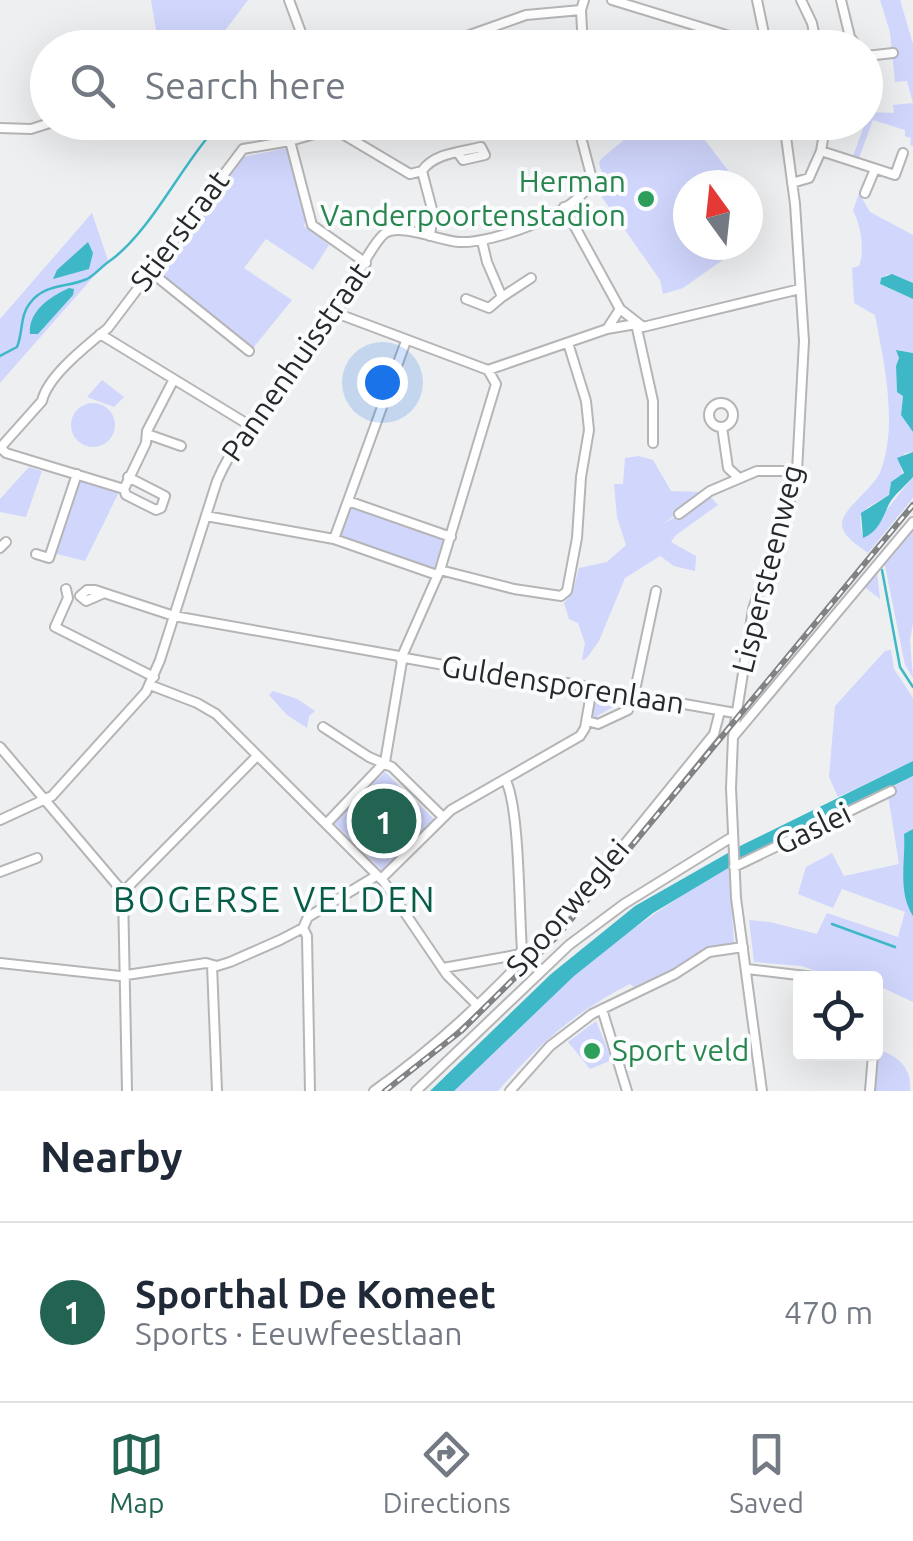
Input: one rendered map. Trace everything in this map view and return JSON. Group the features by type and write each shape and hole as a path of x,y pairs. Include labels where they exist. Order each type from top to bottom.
{"street":[{"path":"289,0 300,30"},
{"path":"614,0 713,30"},
{"path":"757,0 763,30"},
{"path":"801,0 811,30"},
{"path":"841,0 848,30"},
{"path":"484,30 526,15 582,5 583,30"},
{"path":"883,54 893,53"},
{"path":"0,128 30,129"},
{"name":"Stierstraat","path":"0,448 42,400 44,392 108,328 243,149 297,140"},
{"name":"Stierstraat","path":"353,140 410,174 422,170"},
{"path":"582,140 592,178 583,194 564,208 620,309 636,324 653,401 653,443"},
{"name":"Lispersteenweg","path":"762,1091 734,866 733,737 753,608 797,471 804,340 786,140"},
{"path":"792,183 810,178 823,140"},
{"path":"290,142 312,225 366,263"},
{"path":"821,151 895,175 902,153"},
{"path":"430,236 433,213 422,170 430,160 458,152"},
{"path":"865,193 875,168"},
{"name":"Pannenhuisstraat","path":"0,820 44,800 78,770 152,681 222,469 249,426 336,313 382,236 392,230 457,242 482,241 503,236 564,208"},
{"path":"482,241 502,297"},
{"path":"152,273 249,351"},
{"path":"466,299 489,308 531,278"},
{"path":"336,313 488,370 607,329 636,324 654,326 800,289"},
{"path":"607,329 620,309"},
{"path":"100,334 249,426"},
{"path":"334,538 406,340"},
{"path":"206,516 334,538 438,573 561,596 568,591 590,430 586,401 568,343"},
{"path":"326,824 385,762 402,657 451,537 496,384 488,370"},
{"path":"128,477 165,496 161,508 156,510 126,495 124,490 128,477 146,443 147,434 174,381"},
{"path":"722,427 728,468 739,478"},
{"path":"147,434 181,446"},
{"path":"0,448 124,490"},
{"path":"679,514 710,492 760,470 797,471"},
{"path":"36,554 53,560 77,474"},
{"path":"348,501 451,537"},
{"path":"733,737 913,522"},
{"path":"66,589 68,598 54,627 216,714 378,877 443,968 478,1007"},
{"path":"634,696 656,591"},
{"name":"Guldensporenlaan","path":"102,594 174,616 554,686 566,682 720,711"},
{"path":"0,962 125,976 217,966 250,955 303,928 308,917 378,877 443,817 580,736 587,721 592,688"},
{"path":"587,721 598,724 628,710"},
{"path":"720,711 735,713"},
{"name":"Spoorweglei","path":"374,1091 478,1007 714,734 720,711"},
{"path":"323,727 369,757 385,762 443,817"},
{"path":"0,746 123,892 127,1091"},
{"path":"123,892 258,756"},
{"path":"443,968 522,958 513,815 505,778"},
{"name":"Gaslei","path":"734,866 891,790"},
{"path":"416,1091 579,937 732,837"},
{"path":"0,872 37,858"},
{"path":"303,928 307,936 310,1091"},
{"path":"510,1091 550,1046 602,1009 675,974 709,952 743,947"},
{"path":"212,965 217,1091"},
{"path":"747,970 793,975"},
{"path":"602,1009 627,1091"},
{"path":"870,1091 872,1061"}],"shaded area":[{"path":"151,0 248,0 226,30 156,30"},
{"path":"880,0 900,0 913,44 913,103 907,81 895,82 890,32"},
{"path":"913,103 913,146 905,130 883,123 883,113 894,113 893,105"},
{"name":"Herman Vanderpoortenstadion","path":"624,140 705,140 728,170 673,170 673,260 723,260 683,288 663,294 660,280 597,190 605,183 599,163"},
{"path":"859,140 866,140 859,158 853,156"},
{"path":"287,148 306,220 304,226 329,245 313,270 266,239 244,268 292,300 253,348 158,272 243,157"},
{"path":"859,193 870,212 913,235 913,283 888,274 880,279 881,285 913,299 913,353 897,350 896,366 897,391 903,395 901,415 913,432 913,452 905,453 900,462 903,476 891,482 889,495 868,507 860,517 862,535 913,477 913,498 868,553 848,537 842,525 846,513 878,477 888,433 888,393 875,315 854,303 852,268 859,266 862,253 853,211"},
{"path":"92,213 108,260 0,383 0,319"},
{"path":"88,242 93,253 89,269 53,279 57,270"},
{"path":"892,274 913,283 913,299 880,284 881,278"},
{"path":"69,288 74,289 73,295 38,334 30,334 32,319 41,306"},
{"path":"896,350 913,353 913,432 901,415 903,396 897,392"},
{"path":"102,380 124,397 114,407 87,397"},
{"path":"93,403 108,410 115,425 108,440 93,447 78,440 71,425 78,410"},
{"path":"913,452 913,477 891,501 876,528 863,538 861,513 889,495 891,482 904,473 897,458"},
{"path":"625,458 653,460 671,491 704,492 662,525 709,495 718,505 671,542 696,556 695,571 674,566 660,556 625,578 599,641 582,660 585,643 578,623 569,619 564,603 572,594 579,568 607,562 626,545 617,517 614,484 623,484"},
{"path":"29,467 42,471 26,517 0,512 0,499"},
{"path":"78,479 119,492 85,561 53,553"},
{"path":"350,507 444,539 434,569 339,536"},
{"path":"913,526 913,678 905,665 885,566 877,571 880,599 863,586"},
{"path":"891,650 894,669 913,698 913,761 838,797 829,777 835,706 885,651"},
{"path":"273,691 297,699 315,711 309,716 307,728 287,715 269,695"},
{"path":"597,693 636,699 634,710 623,709 620,703 597,716 599,721 590,718"},
{"path":"913,761 913,776 745,858 653,913 574,976 454,1091 430,1091 551,974 635,906 742,845"},
{"path":"385,772 434,819 383,871 334,823"},
{"path":"913,776 913,1002 883,988 883,971 816,971 754,962 749,920 817,934 827,913 898,937 905,912 842,889 833,908 798,894 806,867 832,853 844,876 899,864 887,789"},
{"path":"913,829 913,916 905,896 903,875 904,834"},
{"path":"729,867 734,943 702,950 685,963 634,987 630,984 591,1006 543,1044 498,1091 454,1091 515,1027 582,968 654,914"},
{"name":"Sport veld","path":"596,1021 612,1060 590,1069 568,1042"},
{"path":"883,1052 902,1064 909,1075 910,1091 873,1091 876,1061 883,1061"}],"waterway":[{"path":"0,356 17,347 25,313 36,297 90,277 125,248 206,140"},
{"path":"882,570 900,667 913,687"},
{"path":"832,924 895,947"}],"railway":[{"path":"385,1091 461,1031 558,935 913,505"}],"place":[{"name":"Herman Vanderpoortenstadion","path":"646,199"},
{"name":"Sporthal De Komeet","path":"384,821"},
{"name":"Sport veld","path":"592,1051"}],"district":[{"name":"BOGERSE VELDEN","path":"275,900"}]}
